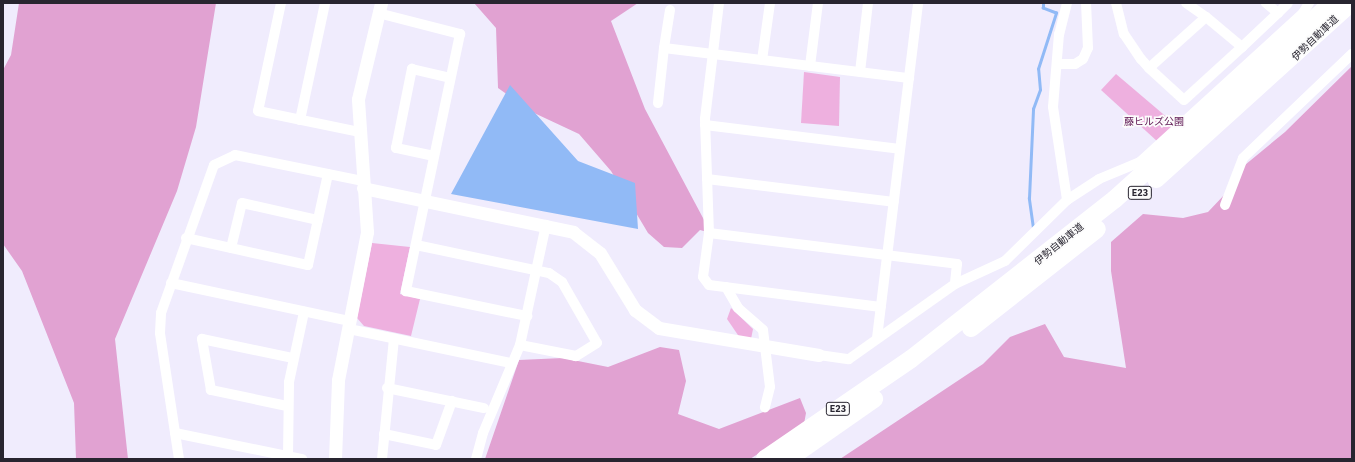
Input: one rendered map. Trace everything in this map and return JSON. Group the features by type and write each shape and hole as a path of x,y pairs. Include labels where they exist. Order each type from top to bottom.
{"highway":[{"name":"伊勢自動車道","path":"788,459 914,363 1115,199 1332,3"},
{"name":"伊勢自動車道","path":"765,459 914,363 1042,274 1122,208 1244,103 1352,3"}],"street":[{"path":"281,3 258,111 358,132"},
{"path":"300,120 325,3"},
{"path":"719,3 705,125 709,233 703,277 709,285 881,307"},
{"path":"762,60 770,3"},
{"path":"810,66 818,3"},
{"path":"860,72 868,3"},
{"path":"877,338 918,3"},
{"path":"1067,3 1059,34 1053,126 1067,200"},
{"path":"1058,64 1076,64 1083,59 1088,48 1086,3"},
{"path":"1116,3 1124,34 1149,68 1184,100 1257,34 1288,3"},
{"path":"1186,3 1206,17 1242,47"},
{"path":"1266,3 1278,13"},
{"path":"179,459 160,323 186,238 210,173 227,156 247,156 328,174 363,185 426,200 574,232 590,242 635,310 650,322 682,334 766,348 849,359 955,284 1005,261 1067,200 1099,179 1140,162 1268,46 1309,3"},
{"path":"335,459 336,392 367,232 358,132 360,85 380,8 460,34 406,291 526,316"},
{"path":"658,103 670,10"},
{"path":"1149,68 1206,17"},
{"path":"1257,34 1268,46"},
{"path":"664,48 909,78"},
{"path":"1224,205 1243,158 1352,54"},
{"path":"434,156 396,148 412,69 450,78"},
{"path":"705,125 900,149"},
{"path":"186,238 308,265 328,174"},
{"path":"707,179 894,202"},
{"path":"231,248 242,204 318,220"},
{"path":"476,459 511,363 520,345 546,225"},
{"path":"709,233 957,264 955,284"},
{"path":"416,245 536,271 562,282 597,343 576,356 520,345"},
{"path":"171,283 304,312 394,339 511,363"},
{"path":"726,287 738,308 763,330 770,387 765,407"},
{"path":"288,456 287,406 292,358 304,312"},
{"path":"287,406 212,390 202,339 292,358"},
{"path":"382,459 387,388 394,339"},
{"path":"387,388 484,408"},
{"path":"384,434 436,445 452,401"},
{"path":"175,432 302,459"}],"green space":[{"path":"804,72 840,77 839,126 801,123"},
{"name":"藤ヒルズ公園","path":"1116,74 1176,125 1158,142 1101,90"},
{"path":"372,243 410,247 400,294 420,299 411,336 364,326 357,318"},
{"path":"731,308 753,329 751,339 740,338 727,319"}],"shaded area":[{"path":"19,3 216,3 196,127 177,191 115,339 128,459 76,459 74,403 22,271 3,244 3,70 11,55"},
{"path":"474,3 638,3 611,21 645,109 711,233 700,230 682,248 664,247 648,233 611,171 579,134 532,112 498,88 496,28"},
{"path":"1352,66 1352,459 840,459 983,364 1010,337 1045,324 1064,357 1126,368 1111,271 1111,242 1143,214 1183,218 1208,212 1226,193 1234,174 1285,132"},
{"path":"660,347 679,350 686,381 678,414 719,429 800,398 806,413 804,424 750,459 485,459 519,360 563,358 608,367"}],"water":[{"path":"510,85 578,161 635,183 638,229 451,194"}],"waterway":[{"path":"1033,228 1029,198 1033,109 1040,90 1038,69 1056,13 1043,8 1043,3"}]}
